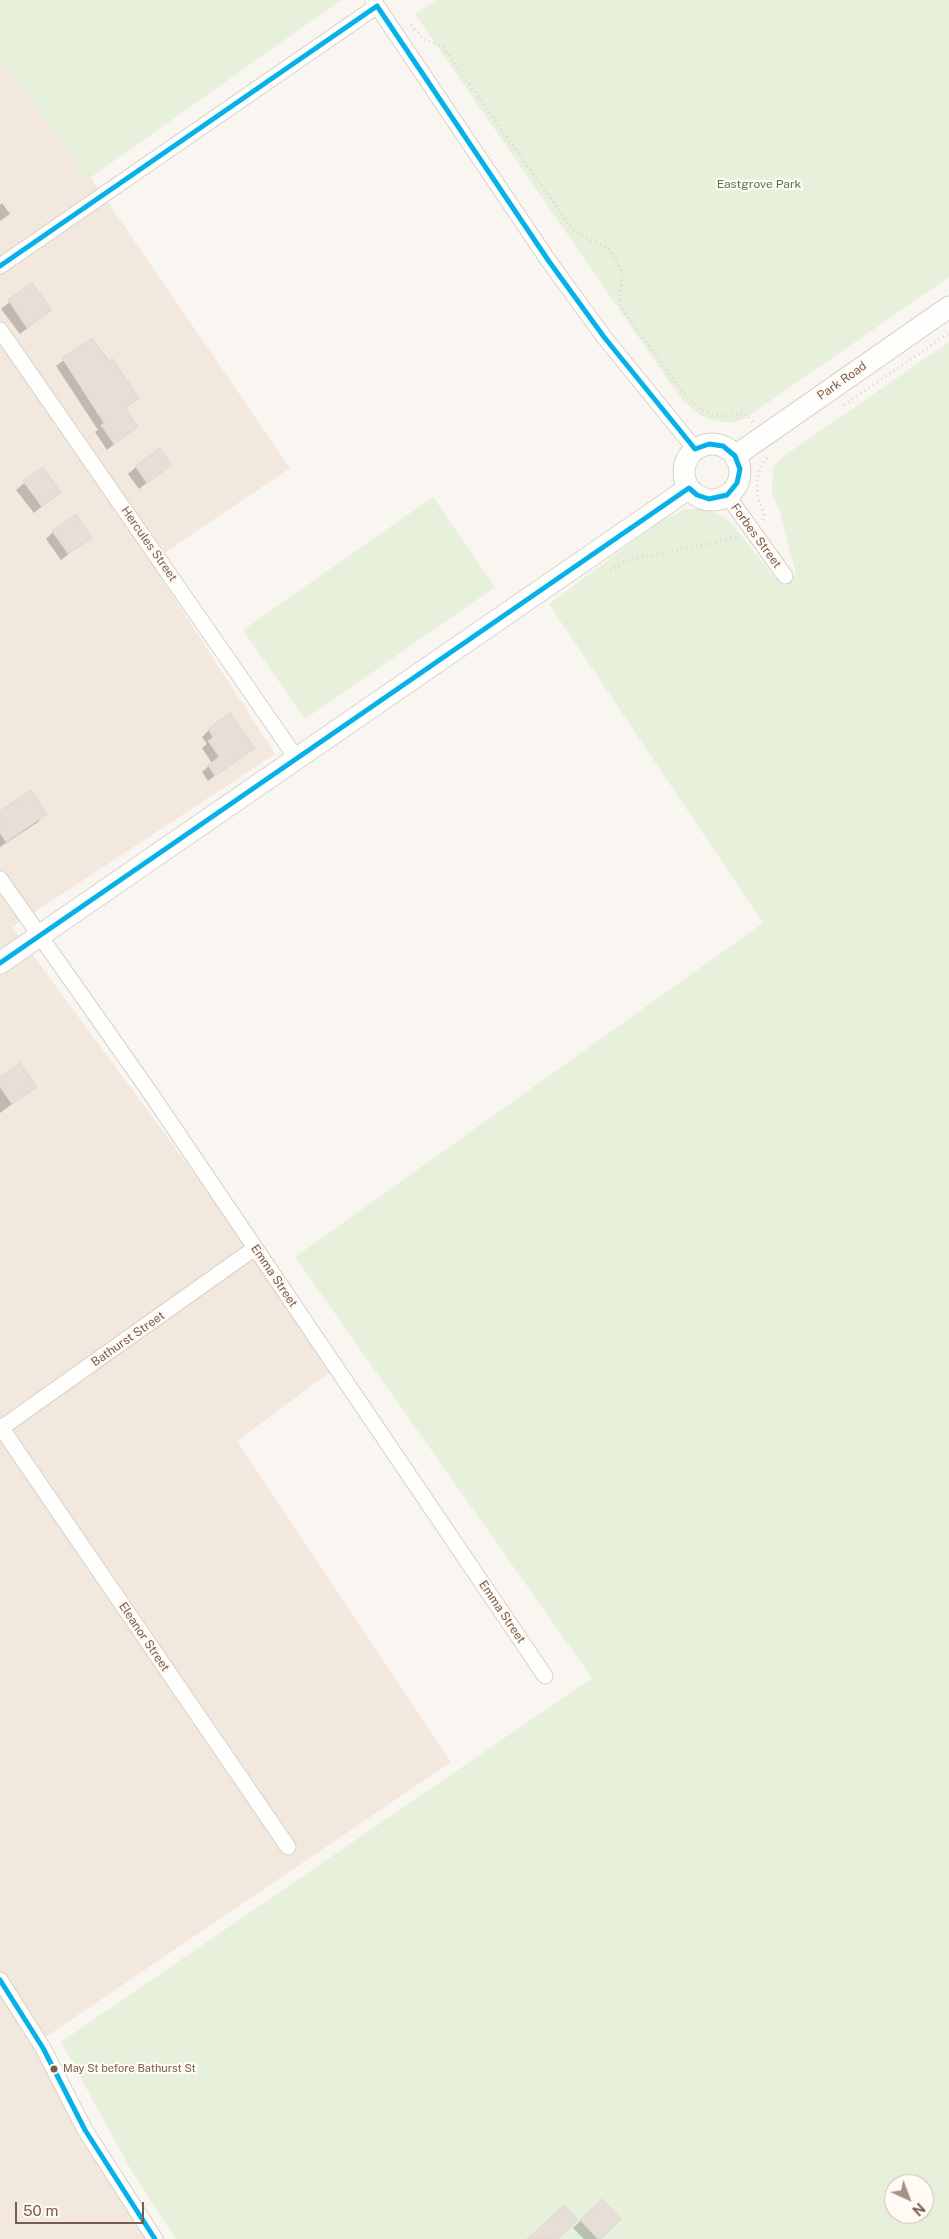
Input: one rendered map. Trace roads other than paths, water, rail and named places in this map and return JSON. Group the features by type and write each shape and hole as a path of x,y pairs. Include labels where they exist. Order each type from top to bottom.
{"street":[{"path":"0,266 375,3 548,260 610,344 695,449"},
{"name":"Park Road","path":"735,456 769,445 949,307"},
{"name":"Hercules Street","path":"0,330 297,759"},
{"path":"717,444 730,450 735,456 740,469 739,476 737,483 727,495 709,500 696,495 689,488 685,479 684,466 695,449 717,444"},
{"path":"0,963 689,488"},
{"name":"Forbes Street","path":"727,495 785,576"},
{"name":"Emma Street","path":"0,879 149,1092 545,1676"},
{"name":"Bathurst Street","path":"0,1428 255,1248"},
{"name":"Eleanor Street","path":"0,1428 288,1847"},
{"path":"0,1980 43,2048 85,2130 155,2239"}],"place":[{"name":"May St before Bathurst St","path":"54,2069"}],"park label":[{"name":"Eastgrove Park","path":"759,184"}]}
